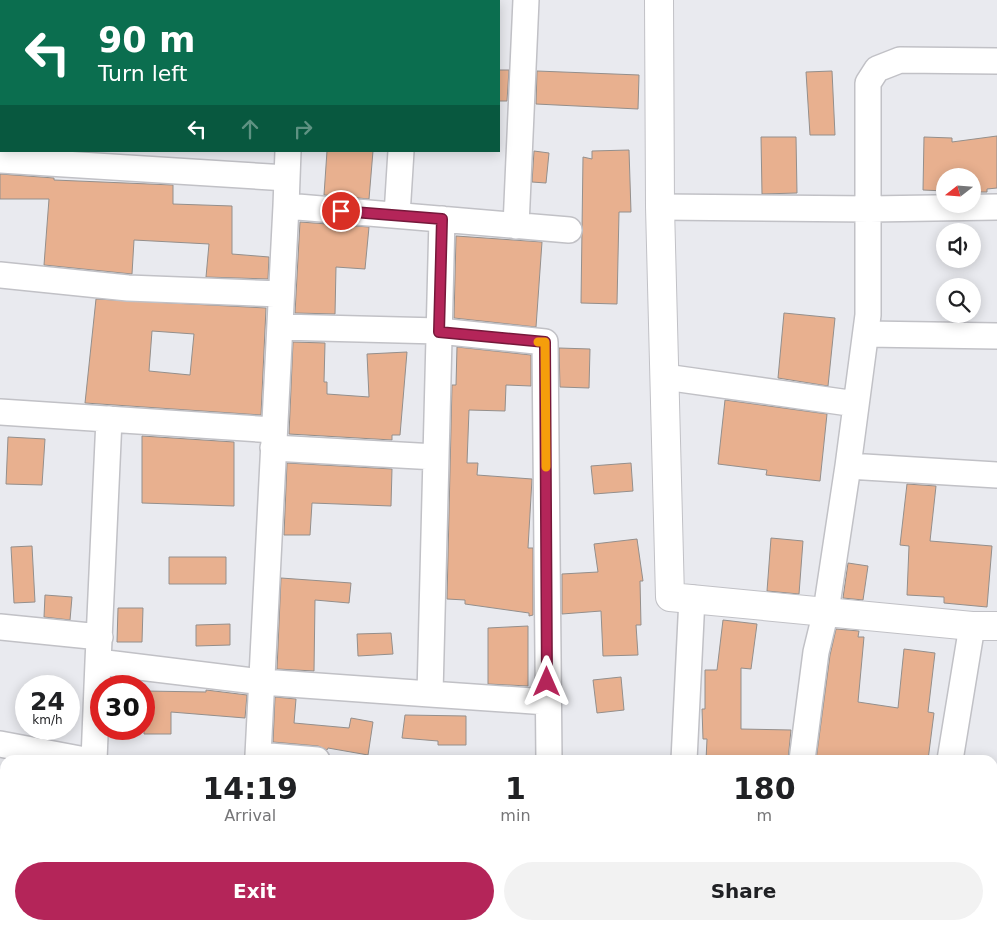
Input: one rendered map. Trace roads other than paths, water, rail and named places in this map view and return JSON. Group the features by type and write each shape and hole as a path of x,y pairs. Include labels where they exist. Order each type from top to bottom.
{"street":[{"path":"516,226 526,0"},
{"path":"658,0 660,207 670,597 984,626 951,755"},
{"path":"803,755 816,652 826,611 848,466 868,315 870,209 868,83 877,69 900,60 997,61"},
{"path":"258,755 288,152"},
{"path":"397,216 401,152"},
{"path":"0,160 287,178"},
{"path":"286,206 569,230"},
{"path":"660,207 870,209 997,207"},
{"path":"430,694 442,219"},
{"path":"0,274 128,288 281,294"},
{"path":"280,327 439,332 545,342 549,755"},
{"path":"866,334 997,336"},
{"path":"665,377 856,404"},
{"path":"0,412 109,419 436,457"},
{"path":"94,755 109,419"},
{"path":"848,466 997,475"},
{"path":"684,755 692,598"},
{"path":"0,627 100,637"},
{"path":"98,662 262,682 547,702"},
{"path":"0,744 58,755"}]}
